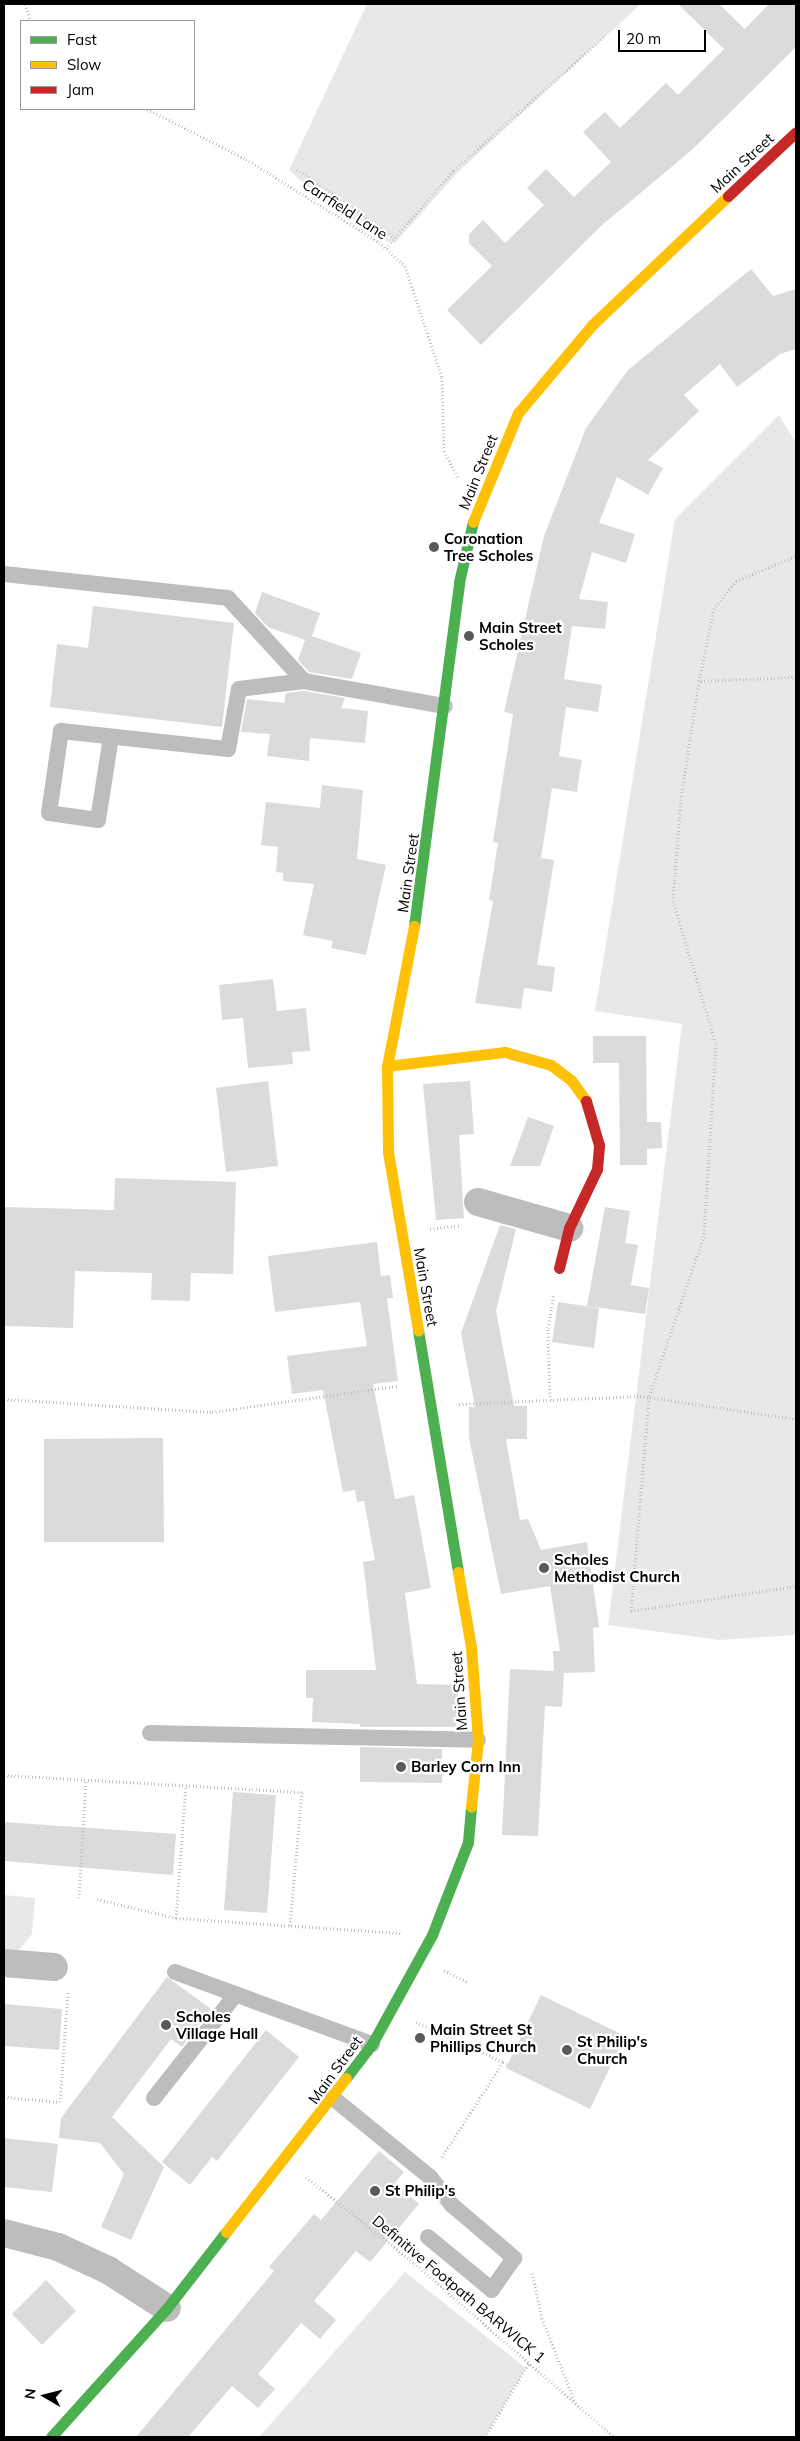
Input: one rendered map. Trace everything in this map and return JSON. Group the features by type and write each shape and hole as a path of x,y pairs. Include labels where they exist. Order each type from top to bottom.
{"street":[{"name":"Main Street","path":"51,2437 167,2308 286,2161 372,2044 393,2011 432,1935 468,1842 478,1740 471,1647 388,1152 387,1066 422,882 459,582 476,511 518,413 586,333 796,132"},
{"path":"387,1066 505,1052 551,1065 571,1080 586,1099 599,1145 589,1192 569,1228 559,1268"},
{"path":"478,1202 569,1228"},
{"path":"4,1963 61,1974"},
{"path":"4,2233 58,2247 108,2270 167,2308"}],"lane":[{"path":"4,574 228,598 304,682"},
{"path":"111,737 98,820 49,813 61,732 111,737 228,749 239,689 304,682 445,706"},
{"path":"150,1733 478,1740"},
{"path":"175,1972 372,2044"},
{"path":"154,2098 236,1994"},
{"path":"333,2098 430,2177 452,2205 514,2258 492,2290 428,2236"}],"path":[{"path":"25,4 31,20"},
{"path":"386,248 454,170 606,35"},
{"name":"Carrfield Lane","path":"149,110 246,159 386,248 405,266 433,342 442,377 444,451 476,511"},
{"path":"297,169 395,238"},
{"path":"796,556 736,581 714,609 699,681 681,799 673,901 716,1044 704,1236 649,1397 631,1611 796,1586"},
{"path":"699,681 796,676"},
{"path":"402,1234 468,1223 478,1202"},
{"path":"550,1400 548,1328 559,1268"},
{"path":"4,1399 212,1412 427,1382"},
{"path":"431,1405 649,1397 796,1419"},
{"path":"4,1775 302,1792 290,1926"},
{"path":"79,1898 86,1780"},
{"path":"176,1918 186,1785"},
{"path":"97,1899 176,1918 432,1935"},
{"path":"4,2098 60,2102 61,1974"},
{"path":"393,2011 508,2064"},
{"path":"430,2177 503,2062"},
{"name":"Definitive Footpath BARWICK 1","path":"286,2161 529,2363 614,2437"},
{"path":"514,2258 532,2273 542,2318 576,2404"},
{"path":"486,2437 529,2363"}],"shaded area":[{"path":"367,4 641,4 457,173 395,243 385,241 318,196 289,170"},
{"path":"779,415 796,443 796,1635 720,1640 608,1625 682,1024 595,1011 675,519"},
{"path":"4,1895 35,1898 32,1934 19,1950 4,1950"},
{"path":"405,2272 526,2368 485,2437 259,2437"}],"building":[{"path":"678,4 719,4 745,29 769,4 796,4 796,47 693,149 601,226 481,345 447,310 492,266 469,243 469,234 483,220 505,243 544,205 527,188 546,169 574,197 611,162 583,132 605,112 620,128 666,83 678,95 724,49"},
{"path":"751,269 773,296 796,289 796,349 780,354 737,387 720,364 684,395 699,411 648,460 663,468 648,495 617,477 599,523 635,534 626,563 592,552 579,599 608,602 605,629 572,626 564,679 602,685 598,712 566,707 559,756 582,760 577,792 552,788 541,858 554,860 537,965 555,967 552,992 524,988 521,1009 475,1003 493,901 489,900 498,843 493,842 513,714 504,712 544,536 586,428 628,370"},
{"path":"262,592 320,613 312,636 361,653 352,679 309,672 298,660 305,640 268,627 255,613"},
{"path":"93,606 234,623 222,727 50,707 57,644 88,648"},
{"path":"304,691 345,698 341,708 368,711 365,743 310,738 309,761 267,756 270,734 241,732 247,699 284,703 286,693"},
{"path":"322,785 363,790 357,859 386,865 366,955 331,948 333,941 303,935 314,884 283,881 283,873 276,872 278,847 261,845 266,802 320,808"},
{"path":"273,979 277,1011 306,1008 310,1051 292,1052 293,1064 248,1068 243,1018 222,1020 219,985"},
{"path":"593,1036 646,1036 647,1122 661,1122 662,1148 647,1149 647,1165 620,1165 619,1063 593,1063"},
{"path":"268,1081 278,1166 226,1172 216,1088"},
{"path":"470,1081 474,1134 459,1135 464,1218 436,1220 423,1084"},
{"path":"528,1117 554,1126 540,1166 510,1166"},
{"path":"115,1178 236,1182 233,1274 191,1273 190,1301 151,1300 152,1273 75,1271 73,1328 4,1326 4,1207 114,1210"},
{"path":"605,1207 630,1211 625,1243 638,1245 631,1285 649,1288 645,1314 587,1306"},
{"path":"500,1225 516,1229 496,1311 514,1406 527,1406 527,1439 506,1439 520,1520 528,1519 541,1550 587,1542 599,1627 593,1628 595,1672 564,1673 562,1707 545,1706 538,1836 502,1835 510,1669 554,1671 553,1651 560,1651 550,1586 501,1594 469,1438 469,1407 475,1407 461,1333"},
{"path":"377,1242 381,1276 390,1275 393,1298 387,1298 398,1381 373,1384 395,1499 414,1495 431,1588 405,1593 417,1684 458,1685 456,1727 360,1727 360,1724 312,1722 313,1698 306,1698 306,1670 376,1670 363,1562 375,1560 364,1501 357,1502 355,1490 343,1492 323,1390 292,1394 287,1356 367,1346 360,1302 275,1312 268,1256"},
{"path":"558,1302 599,1308 594,1348 552,1342"},
{"path":"163,1438 164,1542 44,1542 44,1439"},
{"name":"Barley Corn Inn","path":"360,1747 442,1749 442,1783 360,1782"},
{"path":"233,1792 276,1795 267,1913 224,1910"},
{"path":"4,1822 176,1834 173,1875 4,1861"},
{"path":"167,1977 211,2009 182,2047 171,2039 112,2117 164,2167 131,2240 101,2227 124,2174 100,2143 59,2138 61,2118"},
{"name":"St Philip's Church","path":"541,1995 625,2036 590,2109 506,2068"},
{"path":"4,2004 62,2009 59,2050 4,2046"},
{"path":"266,2030 299,2057 217,2161 212,2157 190,2185 162,2162"},
{"path":"4,2138 58,2144 52,2192 4,2187"},
{"path":"379,2151 404,2172 395,2183 419,2204 370,2262 356,2251 314,2301 336,2320 320,2339 301,2323 258,2374 275,2389 258,2408 232,2386 188,2437 136,2437 274,2271 269,2267 314,2214 321,2220"},
{"path":"46,2280 76,2311 42,2345 12,2314"}],"traffic: fast":[{"path":"414,926 459,582 473,522"},
{"path":"418,1330 458,1572"},
{"path":"346,2078 372,2044 432,1935 468,1842 471,1807"},
{"path":"51,2437 167,2308 226,2232"}],"traffic: slow":[{"path":"473,522 518,413 592,325 728,196"},
{"path":"414,926 387,1066 388,1152 418,1330"},
{"path":"387,1066 505,1052 551,1065 571,1080 586,1101"},
{"path":"458,1572 471,1647 478,1740 471,1807"},
{"path":"226,2232 346,2078"}],"traffic: jam":[{"path":"728,196 796,132"},
{"path":"559,1268 569,1228 597,1169 599,1145 586,1101"}],"place":[{"name":"Coronation Tree Scholes","path":"434,547"},
{"name":"Main Street Scholes","path":"469,636"},
{"name":"Scholes Methodist Church","path":"544,1568"},
{"name":"Barley Corn Inn","path":"401,1767"},
{"name":"Scholes Village Hall","path":"166,2025"},
{"name":"Main Street St Phillips Church","path":"420,2038"},
{"name":"St Philip's Church","path":"567,2050"},
{"name":"St Philip's","path":"375,2191"}]}
